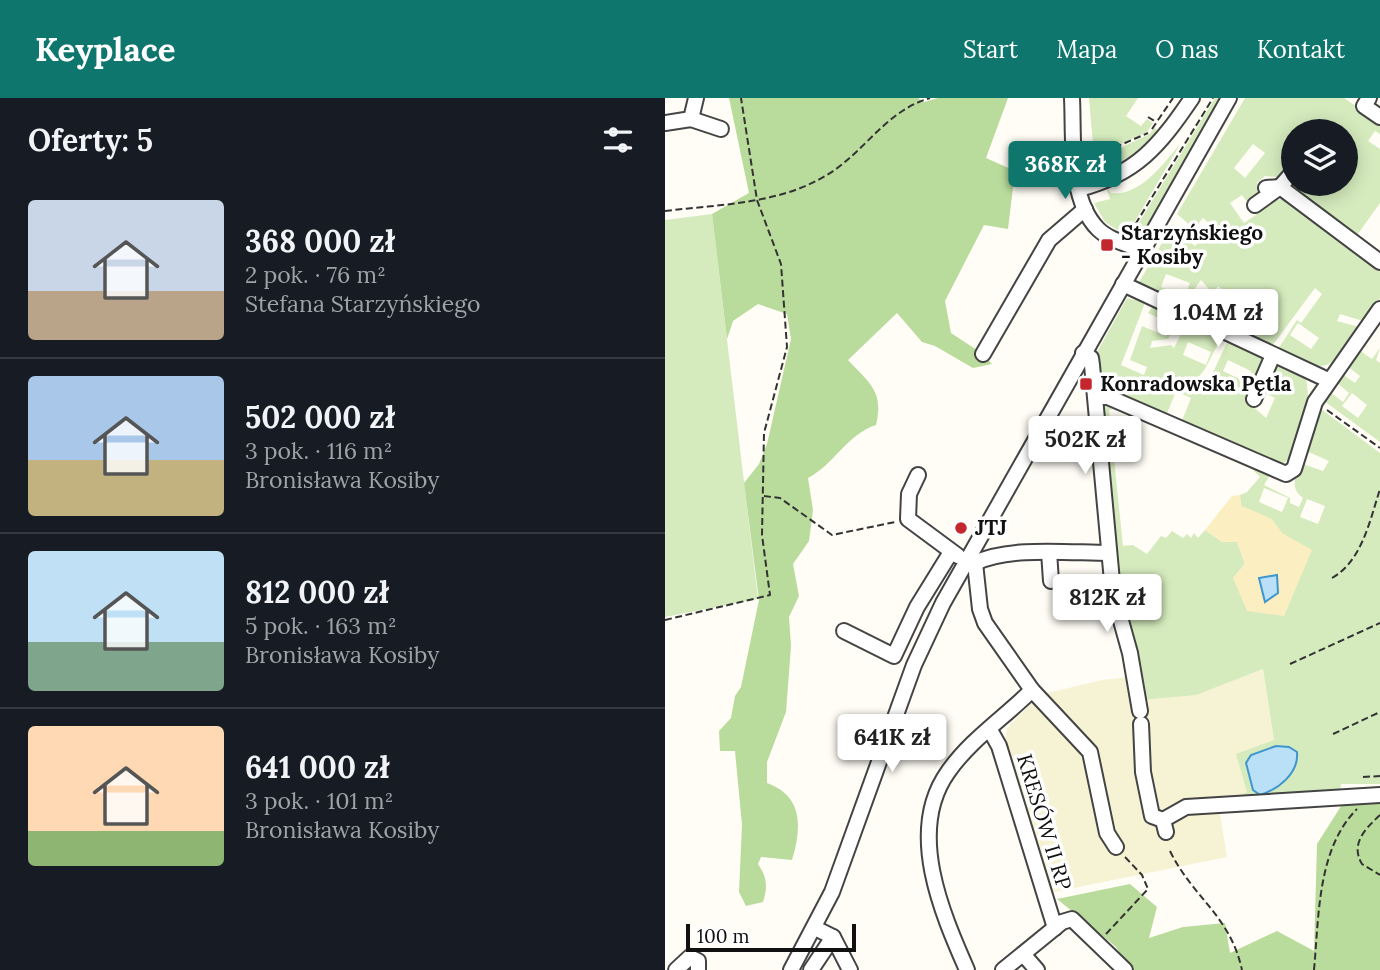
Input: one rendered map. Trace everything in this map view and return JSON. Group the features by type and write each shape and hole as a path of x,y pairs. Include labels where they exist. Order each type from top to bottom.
{"street":[{"path":"691,119 696,98"},
{"path":"1072,98 1080,189 1085,209 1090,219 1106,235 1142,250"},
{"path":"1080,189 1104,181 1139,163 1161,141 1192,98"},
{"path":"790,970 832,892 914,666 1083,352 1229,98"},
{"path":"1369,98 1364,106 1380,117"},
{"path":"665,123 691,119 721,129"},
{"path":"1255,205 1281,182"},
{"path":"1273,188 1380,262"},
{"path":"982,354 1049,240 1085,209"},
{"path":"1123,284 1328,380"},
{"path":"1096,397 1108,397 1286,474 1294,469 1315,402 1380,309"},
{"path":"1083,352 1091,358 1113,592 1130,653 1141,718 1148,801 1152,816 1164,826 1186,807 1378,795"},
{"path":"1254,399 1273,355"},
{"path":"918,475 909,494 908,519 951,552 970,561 1049,552 1109,553"},
{"path":"894,656 917,607 951,552"},
{"path":"1049,552 1051,581"},
{"path":"970,561 985,622 1032,690 1090,752 1107,833 1116,847"},
{"path":"843,631 914,666"},
{"path":"967,970 938,897 930,827 935,799 948,771 1032,690"},
{"name":"KRESÓW II RP","path":"990,730 999,746 1055,928 1072,919 1125,970"},
{"path":"815,928 833,937 850,970"},
{"path":"1003,970 1055,928"},
{"path":"811,970 833,937"},
{"path":"1023,954 1037,970"},
{"path":"676,970 690,957 698,961 698,970"}],"path":[{"path":"665,621 759,600 770,594 762,535 764,433 787,347 781,264 757,200 741,98"},
{"path":"665,211 757,200 796,192 837,168 890,118 930,98"},
{"path":"1164,98 1170,102"},
{"path":"1092,159 1149,133 1173,98"},
{"path":"1127,236 1213,98"},
{"path":"1148,117 1156,123"},
{"path":"1315,402 1380,448"},
{"path":"1332,578 1347,570 1356,555 1380,489"},
{"path":"763,496 780,498 832,535 908,519"},
{"path":"1290,664 1380,623"},
{"path":"1333,734 1380,712"},
{"path":"1363,777 1380,776"},
{"path":"1314,970 1331,847 1345,821 1378,795"},
{"path":"1380,815 1360,837 1357,848 1362,864 1380,875"},
{"path":"1099,943 1148,889 1142,875 1116,847"},
{"path":"1170,851 1182,874 1225,923 1235,941 1243,970"}],"shaded area":[{"path":"1263,669 1274,740 1247,792 1219,807 1227,857 1049,893 1010,763 1005,741 1007,728 1039,695 1102,680 1129,677 1195,695"}],"green space":[{"path":"729,98 918,98 924,102 938,98 1008,98 986,158 1015,171 1008,229 984,225 945,301 951,333 983,354 992,364 973,368 935,346 922,342 897,313 848,360 873,389 878,404 876,425 848,442 826,465 808,478 813,510 809,541 793,564 799,596 789,617 791,646 786,712 767,762 767,783 779,789 793,804 797,814 797,836 792,860 761,857 758,864 766,887 763,902 746,906 739,892 742,825 735,751 720,751 719,731 731,718 735,696 741,687 759,600 744,483 759,464 767,444 791,339 787,314 758,304 733,321 727,339 712,214 749,193"},
{"path":"1089,98 1138,98 1126,116 1141,126 1147,119 1153,123 1147,132 1094,156"},
{"path":"1215,98 1224,98 1144,237 1129,239"},
{"path":"1245,98 1344,98 1380,123 1380,134 1375,131 1368,141 1380,149 1380,203 1355,238 1301,196 1358,196 1358,119 1281,119 1281,178 1279,181 1276,177 1265,176 1257,183 1257,194 1266,203 1289,197 1380,268 1380,298 1363,321 1340,314 1337,321 1359,327 1332,362 1318,366 1278,349 1297,320 1301,323 1322,294 1315,288 1272,346 1250,336 1257,325 1247,316 1259,300 1247,291 1224,324 1192,309 1209,289 1201,280 1183,305 1138,284 1173,224 1180,240 1191,226 1177,214","holes":["1253,144 1265,153 1245,178 1234,168","1242,195 1256,215 1244,223 1230,203","1203,218 1212,226 1195,246 1186,239","1166,274 1190,283 1185,296 1161,287","1218,286 1238,301 1230,313 1210,297","1258,304 1279,320 1270,332 1250,315","1298,323 1319,338 1311,349 1290,335"]},
{"path":"1154,127 1158,131 1138,152 1114,168 1096,175 1094,160 1150,134"},
{"path":"1181,143 1128,233 1124,234 1105,222 1094,203 1110,199 1106,186 1111,193 1132,190 1151,177"},
{"path":"712,214 758,599 665,617 665,220"},
{"path":"1127,298 1145,303 1121,365 1144,375 1147,367 1130,360 1142,326 1166,336 1171,324 1148,313 1153,306 1179,318 1168,339 1152,341 1150,348 1171,345 1174,348 1187,322 1221,338 1205,369 1190,387 1204,392 1228,340 1266,358 1248,402 1266,418 1275,398 1263,392 1276,362 1306,376 1308,395 1289,459 1284,463 1277,463 1181,423 1191,398 1176,391 1166,416 1104,391 1096,354","holes":["1188,342 1211,352 1206,365 1183,355","1228,360 1251,371 1246,382 1223,371"]},
{"path":"1380,348 1376,360 1380,363 1380,442 1324,401 1330,392 1343,402 1349,393 1336,382 1342,374 1355,383 1360,376 1347,366 1359,350 1372,359","holes":["1352,393 1367,405 1358,418 1342,406"]},
{"path":"1100,402 1113,404 1114,409 1109,410 1123,546 1133,545 1147,554 1161,536 1166,538 1172,531 1183,538 1187,534 1191,538 1194,533 1198,538 1205,530 1222,542 1237,542 1245,564 1233,578 1284,615 1282,533 1271,519 1241,506 1240,495 1247,492 1260,477 1252,469 1271,473 1264,485 1290,498 1290,503 1299,507 1303,498 1296,490 1295,482 1300,463 1323,471 1329,461 1304,450 1317,406 1380,453 1380,784 1341,784 1340,795 1229,801 1247,792 1236,754 1274,740 1263,669 1196,695 1140,700 1115,591","holes":["1264,488 1288,498 1282,512 1259,502","1307,499 1325,506 1318,524 1300,517"]},
{"path":"1380,800 1380,970 1132,970 1115,946 1057,899 1130,884 1157,907 1149,938 1183,927 1225,923 1230,953 1277,931 1314,951 1317,844 1343,803"}],"sand":[{"path":"1240,495 1241,506 1272,519 1282,533 1312,550 1284,616 1247,611 1233,578 1245,564 1237,542 1222,542 1205,530 1232,496"}],"water":[{"path":"1277,575 1278,593 1265,602 1259,578"},
{"path":"1276,746 1289,747 1297,752 1295,767 1281,784 1260,795 1253,790 1246,763 1251,755"}],"place":[{"name":"Starzyńskiego - Kosiby","path":"1107,245"},
{"name":"Konradowska Pętla","path":"1086,384"},
{"name":"JTJ","path":"961,528"}]}
